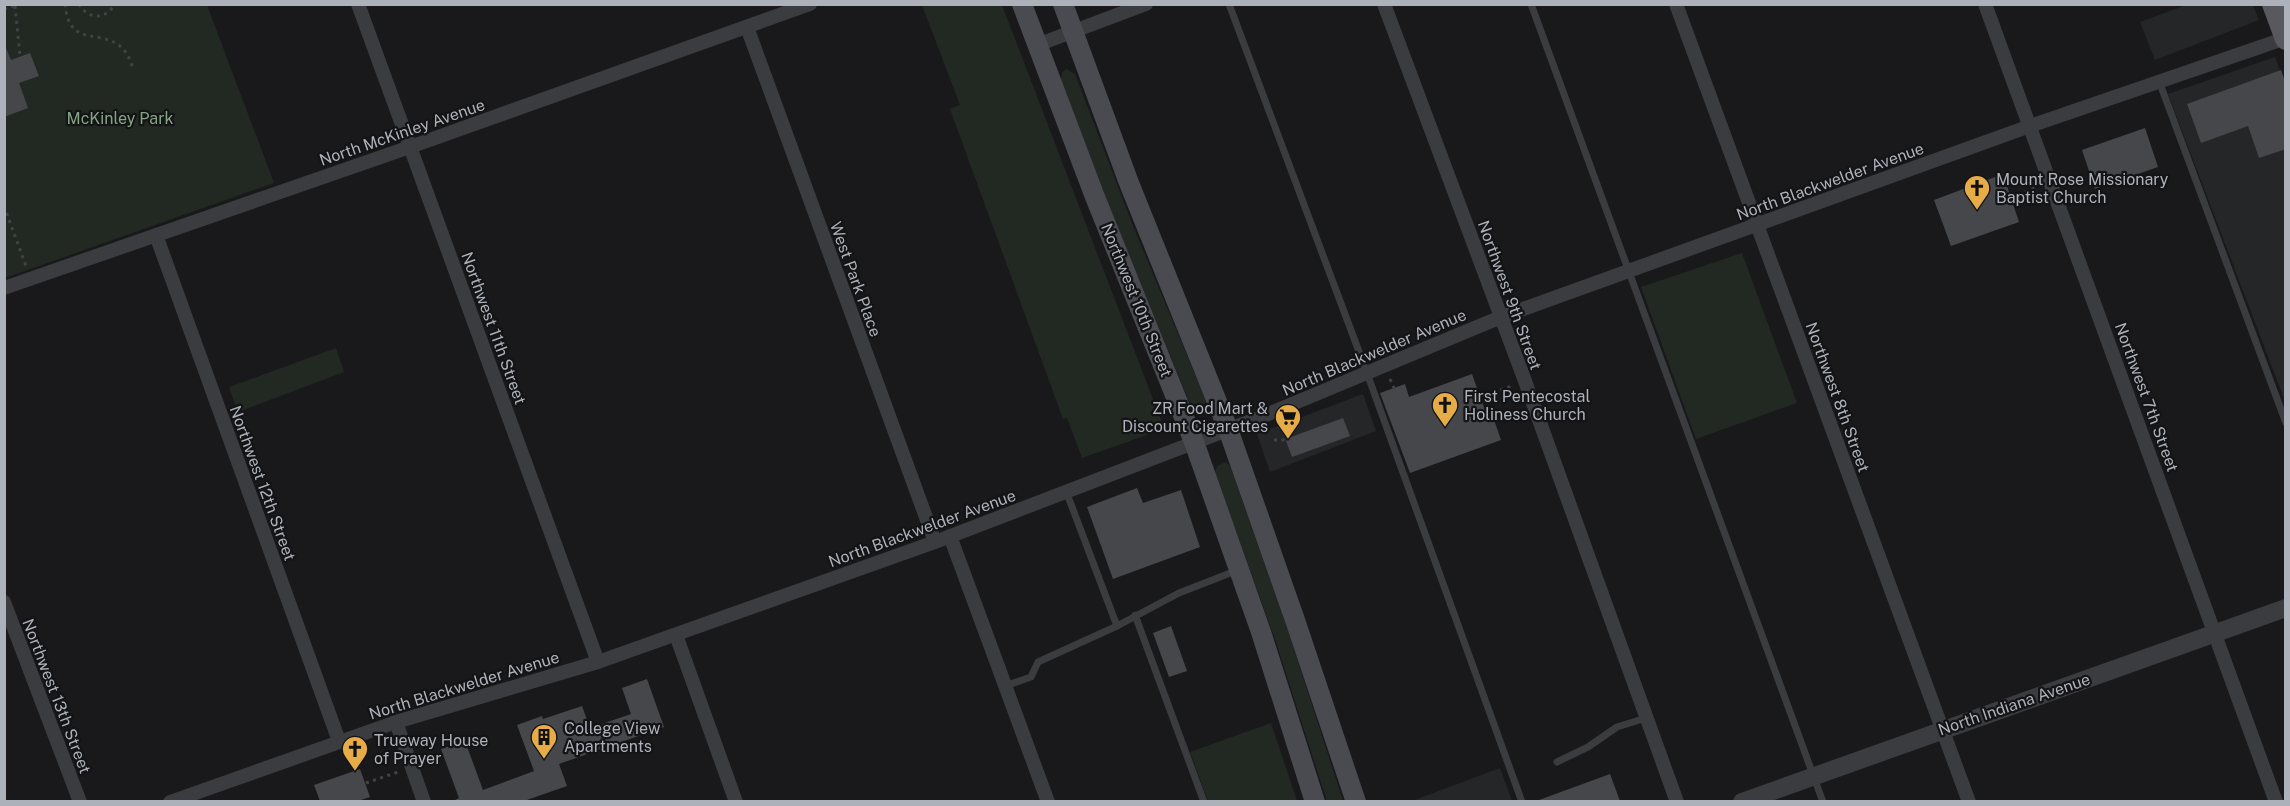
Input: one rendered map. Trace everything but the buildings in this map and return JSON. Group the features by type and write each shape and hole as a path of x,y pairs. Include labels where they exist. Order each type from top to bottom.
{"main road":[{"name":"Northwest 10th Street","path":"1022,4 1095,197 1194,442 1315,801"},
{"path":"1063,4 1129,183 1228,429 1356,801"},
{"path":"2273,4 2285,38"}],"street":[{"name":"Northwest 11th Street","path":"358,4 598,662"},
{"name":"North McKinley Avenue","path":"4,288 747,27 778,10 810,4"},
{"path":"1037,45 1146,4"},
{"name":"Northwest 9th Street","path":"1384,4 1501,317 1677,801"},
{"name":"Northwest 8th Street","path":"1676,4 1969,801"},
{"name":"Northwest 7th Street","path":"1985,4 2276,801"},
{"name":"West Park Place","path":"747,27 935,542"},
{"name":"North Blackwelder Avenue","path":"170,801 396,722 598,662 935,542 1228,429 1501,317 2030,126 2285,38"},
{"name":"Northwest 12th Street","path":"156,236 339,741"},
{"path":"950,536 1048,801"},
{"name":"Northwest 13th Street","path":"4,602 80,801"},
{"name":"North Indiana Avenue","path":"1742,801 2286,608"},
{"path":"676,635 736,801"},
{"path":"396,722 424,801"}],"lane":[{"path":"1229,4 1367,373 1522,801"},
{"path":"1531,4 1823,801"},
{"path":"2159,81 2286,423"},
{"path":"1066,491 1117,626"},
{"path":"1005,686 1031,677 1038,662 1117,626 1179,592 1239,570"},
{"path":"1135,615 1204,801"},
{"path":"1557,762 1588,747 1617,727 1646,718"}],"path":[{"path":"65,4 67,17 76,30 90,38 103,38 116,43 127,54 133,68"},
{"path":"79,4 87,14 100,17 112,10 115,4"},
{"path":"4,9 17,5 20,56"},
{"path":"2011,198 2051,182"},
{"path":"4,206 24,261"},
{"path":"1391,380 1394,388"},
{"path":"1479,397 1501,389"},
{"path":"1274,440 1288,440"},
{"path":"366,783 412,767"}],"shaded area":[{"path":"2189,4 2253,5 2259,20 2155,60 2140,22"},
{"path":"2275,57 2286,87 2285,401 2168,94"},
{"path":"1363,394 1376,431 1270,472 1257,434"},
{"path":"1500,768 1512,801 1412,801"}],"green space":[{"name":"McKinley Park","path":"4,5 207,5 274,183 5,278"},
{"path":"922,5 1002,5 1161,420 1155,432 1082,458 1067,418 1063,419 950,109 960,105"},
{"path":"1066,69 1075,74 1133,226 1206,401 1200,411 1196,411 1191,406 1108,203 1061,80 1062,73"},
{"path":"1742,253 1797,403 1696,439 1641,287"},
{"path":"336,348 344,372 238,412 229,387"},
{"path":"1226,462 1230,466 1287,627 1343,801 1327,801 1276,642 1215,473 1217,466"},
{"path":"1271,723 1297,801 1208,801 1190,752"}],"place":[{"name":"Mount Rose Missionary Baptist Church","path":"1977,211"},
{"name":"First Pentecostal Holiness Church","path":"1445,428"},
{"name":"ZR Food Mart & Discount Cigarettes","path":"1288,440"},
{"name":"College View Apartments","path":"544,760"},
{"name":"Trueway House of Prayer","path":"355,772"}]}
